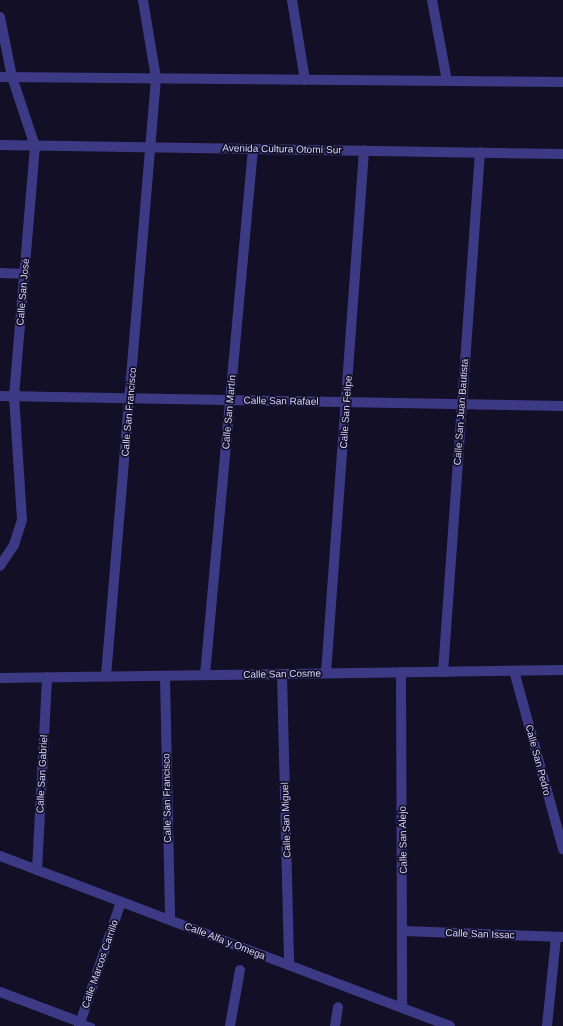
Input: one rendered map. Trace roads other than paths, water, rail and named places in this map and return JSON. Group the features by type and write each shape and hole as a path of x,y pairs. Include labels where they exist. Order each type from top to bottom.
{"street":[{"name":"Calle San Francisco","path":"106,676 152,147 156,78 143,0"},
{"path":"292,0 305,80"},
{"path":"432,0 447,81"},
{"name":"Calle San José","path":"0,17 12,77 36,146 14,396 22,520 14,545 0,566"},
{"path":"0,77 563,82"},
{"name":"Avenida Cultura Otomí Sur","path":"0,145 563,154"},
{"name":"Calle San Martín","path":"205,675 253,149"},
{"name":"Calle San Felipe","path":"326,673 364,150"},
{"name":"Calle San Juan Bautista","path":"443,672 480,152"},
{"path":"0,273 25,274"},
{"name":"Calle San Rafael","path":"0,396 563,406"},
{"name":"Calle San Cosme","path":"0,678 563,670"},
{"name":"Calle San Pedro","path":"514,671 563,849"},
{"name":"Calle San Alejo","path":"400,672 404,931 402,1008"},
{"name":"Calle San Miguel","path":"282,674 290,965"},
{"name":"Calle San Francisco","path":"165,676 170,920"},
{"name":"Calle San Gabriel","path":"37,870 47,677"},
{"name":"Calle Alfa y Omega","path":"0,857 450,1026"},
{"name":"Calle Marcos Carrillo","path":"79,1024 121,902"},
{"name":"Calle San Issac","path":"404,931 559,937"},
{"path":"547,1026 559,937"},
{"path":"230,1026 240,970"},
{"path":"0,992 79,1024"},
{"path":"334,1026 338,1007"}],"lane":[{"path":"79,1024 91,1026"}]}
